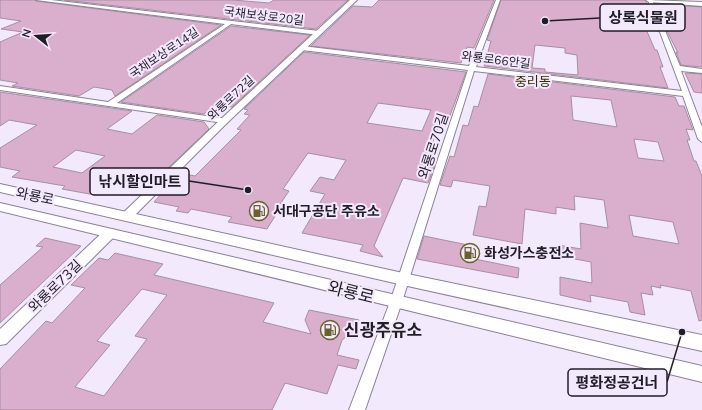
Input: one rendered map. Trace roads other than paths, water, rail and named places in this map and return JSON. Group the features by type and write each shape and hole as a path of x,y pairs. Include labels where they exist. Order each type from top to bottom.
{"main road":[{"name":"와룡로","path":"0,188 403,279 702,342"},
{"name":"와룡로","path":"0,207 702,374"}],"street":[{"name":"국채보상로20길","path":"38,0 319,33"},
{"name":"국채보상로20길","path":"64,3 71,0"},
{"name":"와룡로72길","path":"127,216 224,121 354,0"},
{"name":"와룡로70길","path":"357,410 396,302 472,68 498,0"},
{"path":"701,136 677,68 649,0 679,1 702,4"},
{"name":"국채보상로14길","path":"110,104 231,22"},
{"name":"와룡로66안길","path":"302,48 686,94"},
{"path":"677,68 702,71"},
{"path":"2,90 224,121"},
{"name":"와룡로73길","path":"0,339 110,234"}],"place":[{"name":"상록식물원","path":"545,21"},
{"name":"낚시할인마트","path":"248,190"},
{"name":"서대구공단 주유소","path":"259,211"},
{"name":"화성가스충전소","path":"470,253"},
{"name":"신광주유소","path":"330,330"},
{"name":"평화정공건너","path":"682,332"}],"district":[{"name":"중리동","path":"533,81"}]}
